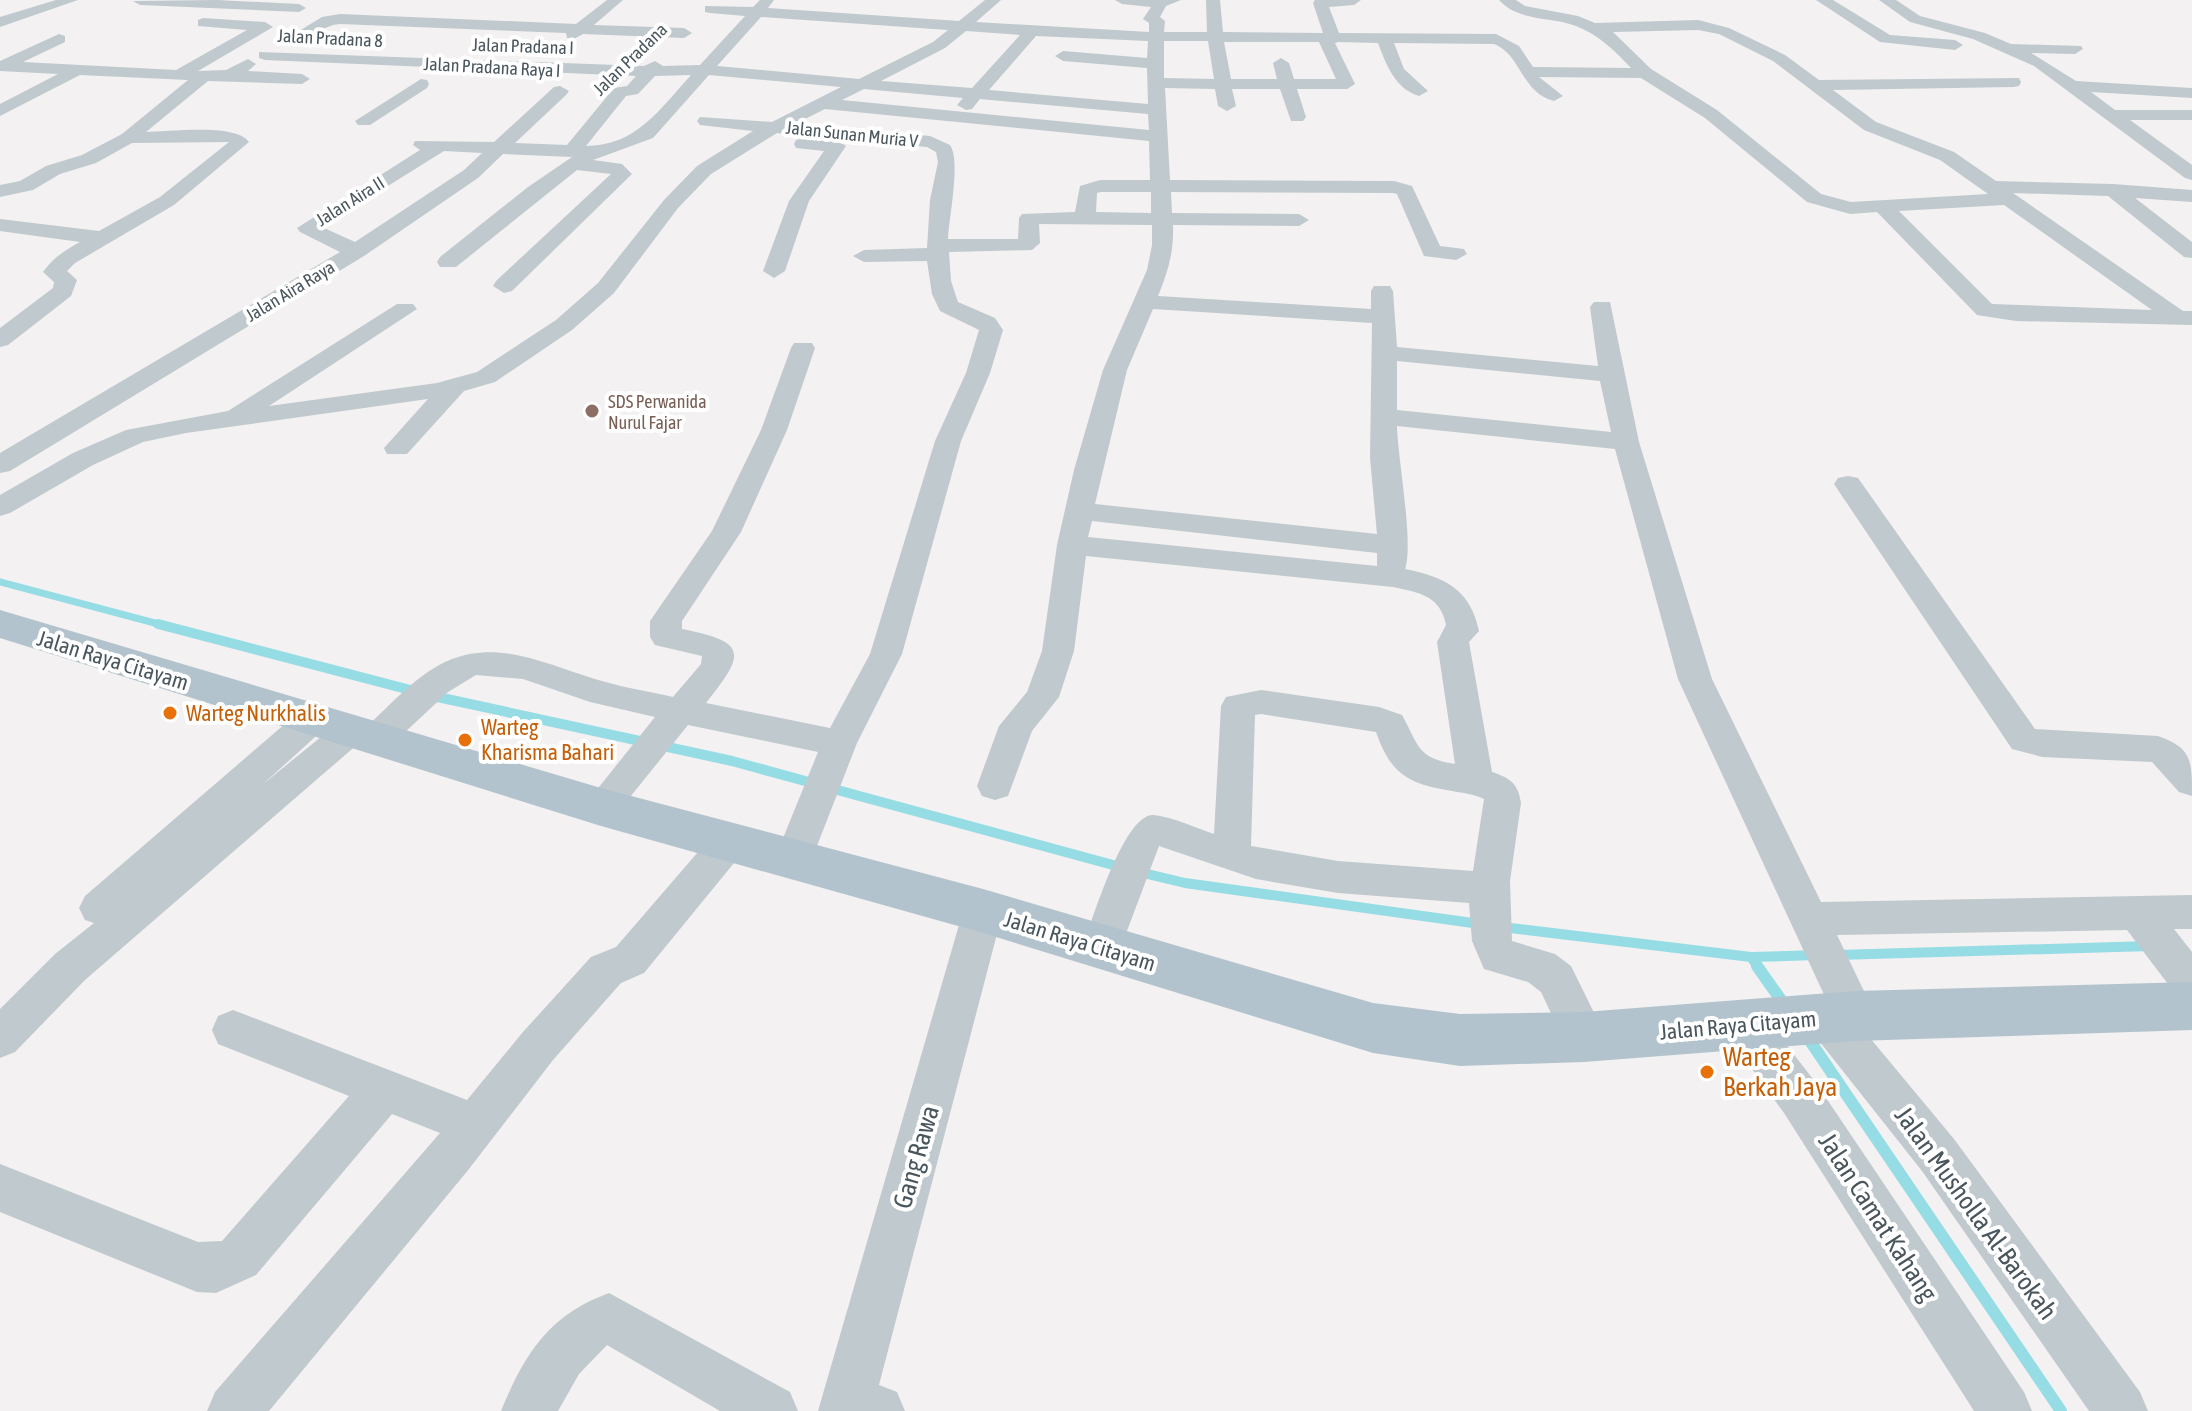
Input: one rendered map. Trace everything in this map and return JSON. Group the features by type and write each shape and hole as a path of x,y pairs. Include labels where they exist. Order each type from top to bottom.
{"main road":[{"name":"Jalan Raya Citayam","path":"5,631 361,726 601,807 983,911 1373,1028 1460,1040 1584,1037 1809,1013 2192,1006"}],"street":[{"path":"0,22 71,0"},
{"path":"511,81 616,0"},
{"path":"782,12 796,0"},
{"path":"1122,0 1168,2"},
{"path":"1213,0 1215,36 1227,106"},
{"path":"1506,0 1520,10 1549,13 1594,28 1620,45 1645,73 1711,114 1814,198 1850,208 2000,193 2112,190 2192,196"},
{"path":"1823,0 1896,42 2075,49"},
{"path":"1886,0 1910,16 2010,47 2046,67 2192,174"},
{"path":"140,1 297,3 299,8 176,76"},
{"path":"1022,52 1154,86 1347,84 1329,39 1320,3 1354,1"},
{"path":"713,2 763,5 782,12 967,37 1148,25 1215,36 1273,32 1329,39 1501,40 1508,43 1544,93 1554,96"},
{"name":"Jalan Pradana","path":"574,158 620,92 632,90 713,2"},
{"path":"995,786 1016,726 1042,697 1058,651 1072,545 1115,370 1158,270 1163,245 1160,137 1148,25 1168,2"},
{"path":"230,75 359,4"},
{"path":"448,262 574,158 633,142 647,134 703,70 730,50 740,29 763,5"},
{"path":"954,5 993,5"},
{"path":"874,61 907,53 937,56 967,37 993,5"},
{"name":"Jalan Pradana Raya I","path":"372,75 477,8"},
{"path":"571,12 628,14"},
{"path":"1854,19 1910,16 1979,20"},
{"path":"327,20 684,33"},
{"path":"203,23 328,38"},
{"path":"1594,28 1687,24 1717,28 1760,46 1870,126 1947,156 2185,318"},
{"path":"0,29 44,32 0,66 318,80"},
{"path":"740,29 770,32"},
{"path":"936,145 954,117 995,72 1022,52 1032,31"},
{"path":"1273,32 1297,117"},
{"path":"1384,38 1397,71 1419,91"},
{"path":"642,51 669,52"},
{"path":"0,507 83,459 127,439 157,430 453,388 486,377 564,325 606,288 704,170 747,141 862,83 907,53"},
{"path":"1515,53 1543,53"},
{"path":"1600,53 1628,53"},
{"name":"Jalan Pradana 8","path":"265,55 394,61"},
{"name":"Jalan Pradana I","path":"394,61 650,71 703,70 976,94 1154,86"},
{"path":"2046,67 2074,68"},
{"path":"0,111 74,71"},
{"path":"1528,72 1645,73"},
{"path":"0,191 26,186 53,170 89,159 128,138 204,76"},
{"path":"1816,85 2013,82"},
{"name":"Jalan Pradana Raya I","path":"364,121 428,84 391,83"},
{"path":"2072,86 2192,93"},
{"path":"0,87 44,87"},
{"name":"Jalan Pradana Raya I","path":"531,89 620,92"},
{"name":"Jalan Aira Raya","path":"0,465 356,251 480,168 575,91"},
{"path":"1649,93 1673,93"},
{"path":"794,101 1160,137"},
{"path":"2108,115 2192,115"},
{"name":"Jalan Sunan Muria V","path":"706,121 936,145"},
{"path":"0,340 63,291 67,284 54,272 56,267 177,194 240,142 230,136 128,138"},
{"path":"747,141 837,146 936,145 947,156 940,197 938,250 948,306 987,323 991,338 948,441 886,654 838,748 794,858"},
{"name":"Jalan Aira II","path":"356,251 307,228 431,145 501,149"},
{"path":"774,271 799,201 837,146"},
{"path":"501,149 574,158 615,168 622,174 504,286"},
{"path":"1085,218 1085,199 1090,188 1400,188 1405,190 1432,251 1456,254"},
{"path":"2112,190 2192,252"},
{"path":"1882,206 1985,310 2016,314 2185,318"},
{"path":"864,256 1024,245 1029,243 1029,218 1299,220"},
{"path":"0,225 102,238"},
{"path":"1382,291 1384,458 1392,561"},
{"path":"1143,302 1383,317"},
{"path":"1602,307 1611,375 1626,442 1695,679 1812,928 1809,1013"},
{"path":"230,419 405,309"},
{"path":"601,807 678,716 719,660 718,650 708,645 666,637 666,621 726,532 774,430 803,348"},
{"path":"1385,353 1611,375"},
{"path":"397,448 453,388"},
{"path":"1385,417 1626,442"},
{"path":"1848,484 2024,740 2042,744 2158,749 2171,756 2192,782"},
{"path":"1079,511 1392,561 1441,589 1453,598 1463,631 1455,633 1453,642 1475,780"},
{"path":"1072,545 1392,561"},
{"path":"99,908 289,763 361,726 451,672 475,664 513,665 678,716 838,748"},
{"path":"1232,857 1238,706 1249,703 1390,724 1404,757 1420,770 1487,782 1501,791 1503,803 1489,892 1494,948 1498,956 1540,967 1556,979 1584,1037"},
{"path":"0,1038 70,967 289,763"},
{"path":"1102,948 1147,831 1157,830 1232,857 1338,877 1355,876 1489,892"},
{"path":"234,1411 567,1013 606,970 630,960 730,841"},
{"name":"Gang Rawa","path":"857,1409 983,911"},
{"path":"1812,928 2141,918 2192,912"},
{"path":"2141,918 2192,983"},
{"name":"Jalan Camat Kahang","path":"1809,1013 1800,1098 2001,1410"},
{"name":"Jalan Musholla Al-Barokah","path":"1809,1013 1938,1155 2121,1411"},
{"path":"233,1030 475,1125"},
{"path":"0,1188 139,1241 197,1267 216,1268 239,1258 383,1091"},
{"path":"528,1411 569,1344 591,1322 609,1318 771,1411"}],"waterway":[{"path":"0,582 166,626"},
{"path":"158,624 418,692"},
{"path":"433,696 732,761 816,784"},
{"path":"830,788 1124,868"},
{"path":"1139,872 1185,883 1480,924"},
{"path":"1502,927 1751,957"},
{"path":"1837,955 2150,946"},
{"path":"1751,957 1818,955"},
{"path":"1751,957 1759,968"},
{"path":"1757,966 1786,1007"},
{"path":"1806,1035 2061,1411"}],"place":[{"name":"SDS Perwanida Nurul Fajar","path":"592,411"},
{"name":"Warteg Nurkhalis","path":"170,713"},
{"name":"Warteg Kharisma Bahari","path":"465,740"},
{"name":"Warteg Berkah Jaya","path":"1707,1072"}]}
